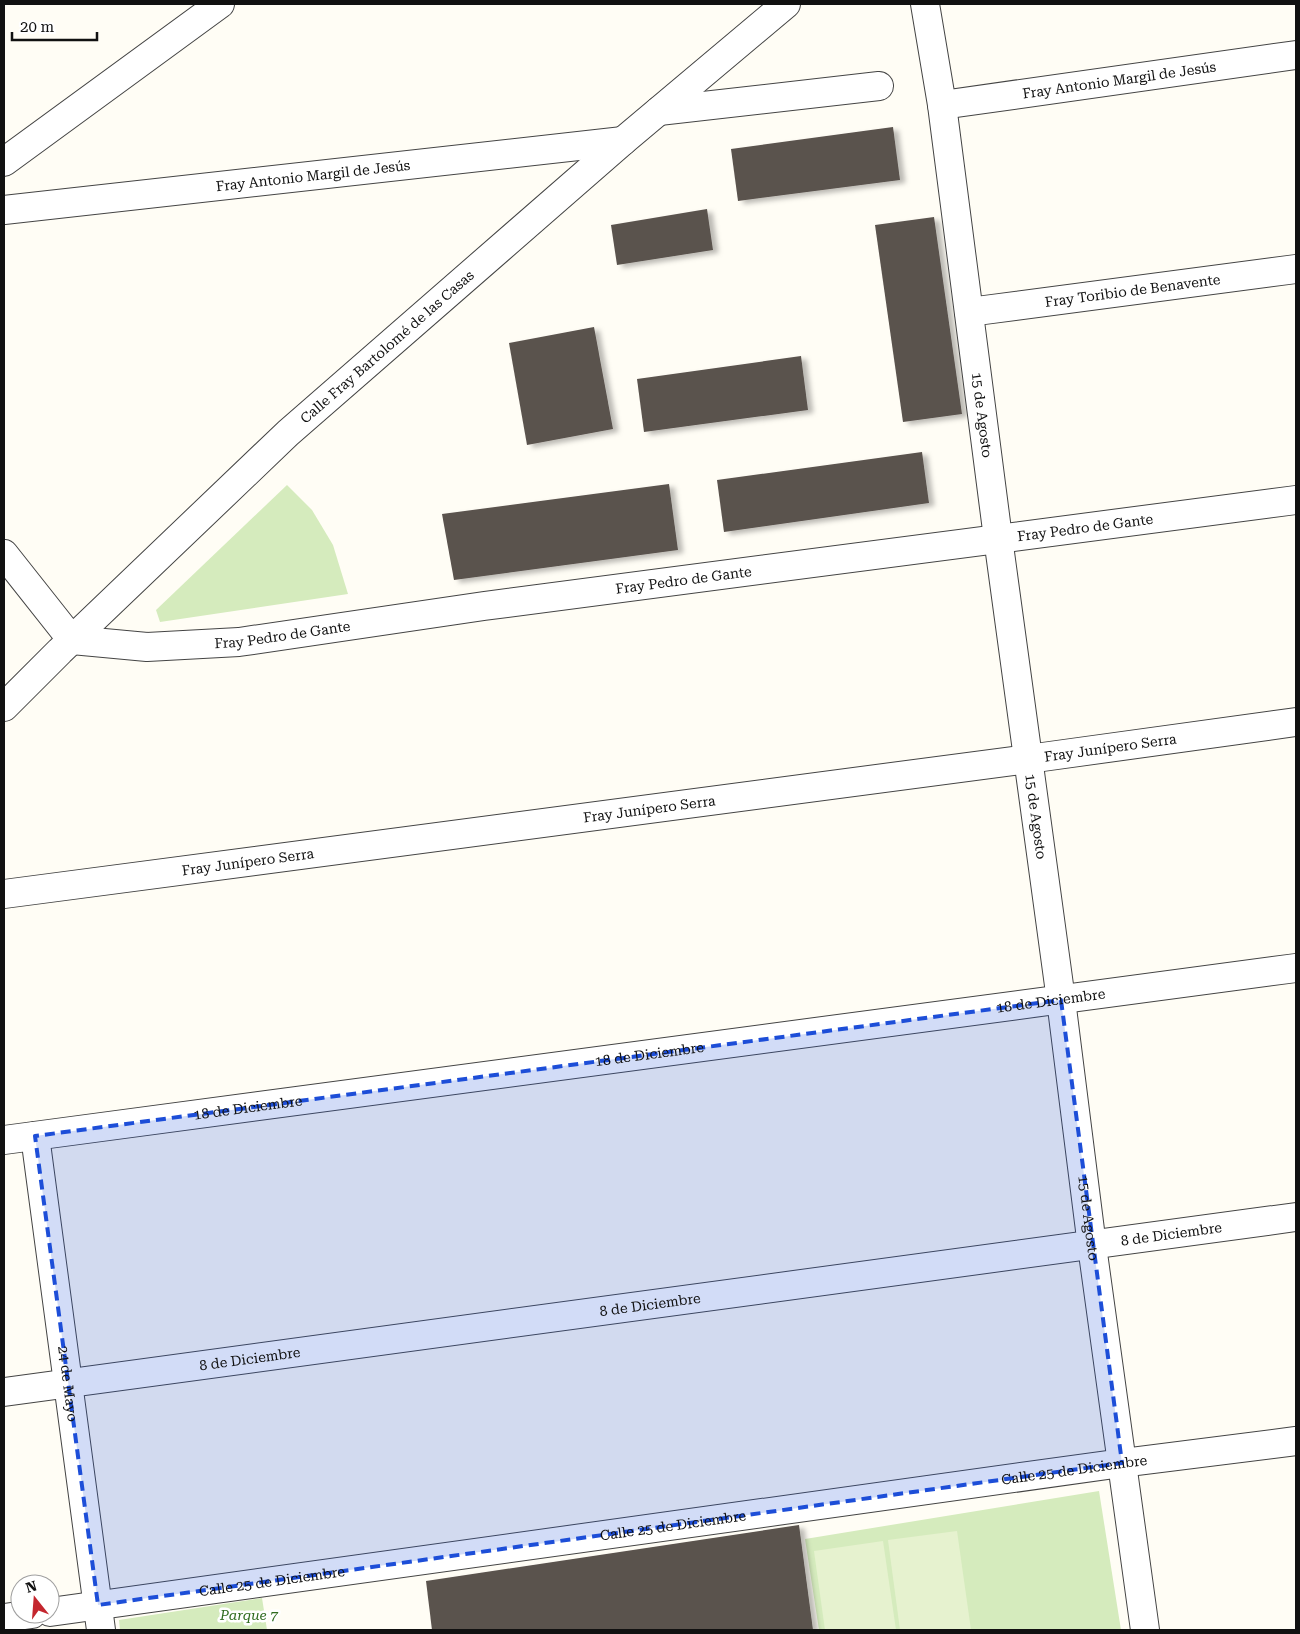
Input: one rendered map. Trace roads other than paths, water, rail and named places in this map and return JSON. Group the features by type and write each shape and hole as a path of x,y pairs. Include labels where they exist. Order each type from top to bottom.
{"street":[{"path":"4,162 220,4"},
{"name":"Calle Fray Bartolomé de las Casas","path":"4,707 288,433 623,141 786,4"},
{"name":"15 de Agosto","path":"925,4 942,105 1092,1246 1145,1630"},
{"name":"Fray Antonio Margil de Jesús","path":"942,105 1296,55"},
{"path":"659,111 879,86"},
{"name":"Fray Antonio Margil de Jesús","path":"4,210 623,141"},
{"name":"Fray Toribio de Benavente","path":"969,312 1296,269"},
{"name":"Fray Pedro de Gante","path":"72,640 147,647 239,642 484,606 1296,500"},
{"path":"4,554 72,640"},
{"name":"Fray Junípero Serra","path":"4,894 1296,722"},
{"name":"18 de Diciembre","path":"4,1140 1296,968"},
{"name":"24 de Mayo","path":"35,1136 100,1618"},
{"name":"8 de Diciembre","path":"4,1392 1296,1217"},
{"name":"Calle 25 de Diciembre","path":"60,1613 100,1618 1122,1463 1296,1441"}],"park label":[{"name":"Parque 7","path":"249,1615"}]}
